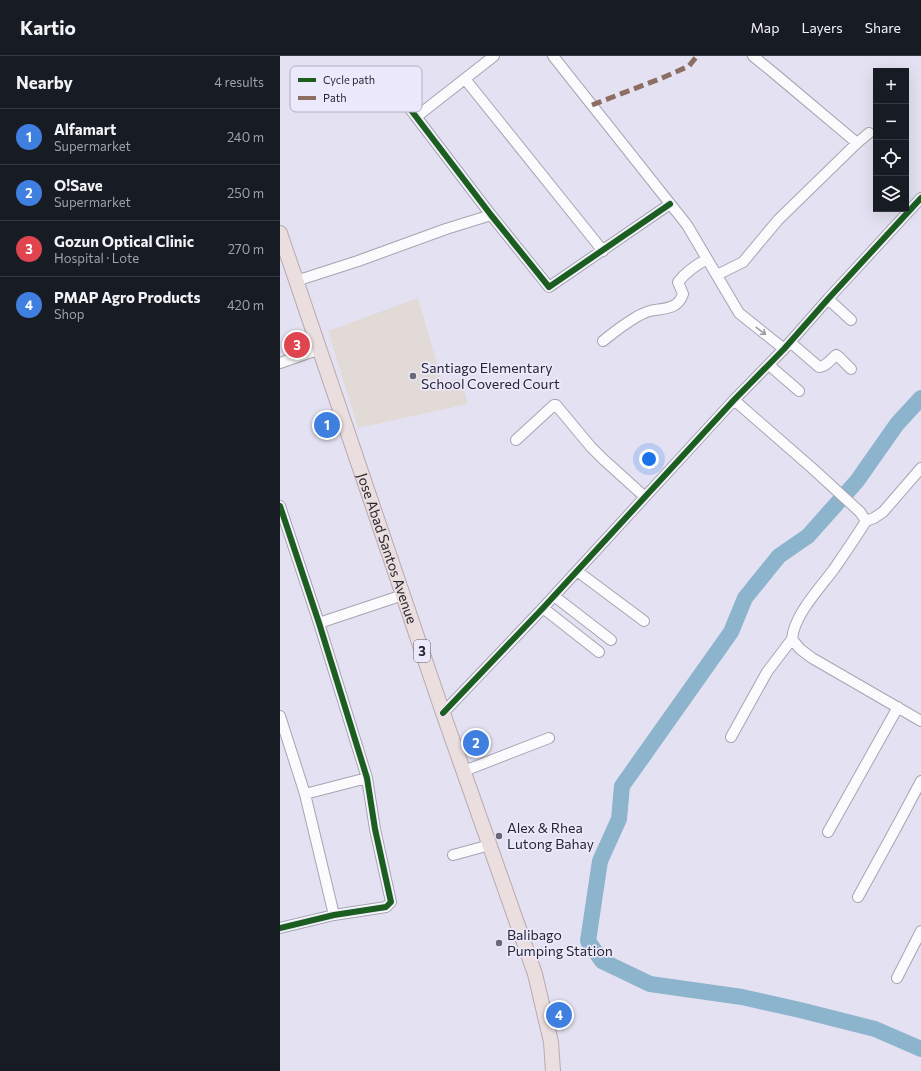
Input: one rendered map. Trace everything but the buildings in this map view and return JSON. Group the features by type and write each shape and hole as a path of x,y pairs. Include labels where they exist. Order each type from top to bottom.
{"highway":[{"name":"Jose Abad Santos Avenue","path":"280,233 284,260 296,281 320,349 443,712 535,974 551,1042 553,1071"}],"street":[{"path":"416,117 494,56"},
{"path":"553,56 687,225 742,317 820,367 828,364 836,356 839,357 851,369"},
{"path":"753,56 857,143"},
{"path":"465,79 603,251"},
{"path":"412,112 491,215 549,287 670,204"},
{"path":"717,275 743,262 778,220 869,133"},
{"path":"443,712 543,608 921,198"},
{"path":"296,281 491,215"},
{"path":"603,341 640,315 649,311 669,308 678,303 682,299 683,294 678,282 697,264 707,259"},
{"path":"828,299 851,320"},
{"path":"280,363 320,349"},
{"path":"768,365 799,391"},
{"path":"734,400 848,500 860,512 866,521"},
{"path":"516,440 554,405 556,405 590,447 645,496"},
{"path":"731,737 767,672 792,639 795,626 806,607 834,569 866,521 883,512 921,468"},
{"path":"280,506 319,623 367,778 375,829 390,902 386,907 334,915 280,928"},
{"path":"577,571 644,621"},
{"path":"319,623 403,595"},
{"path":"554,596 611,640"},
{"path":"543,608 599,652"},
{"path":"792,639 800,649 812,658 921,721"},
{"path":"828,832 898,707"},
{"path":"280,716 305,794 334,915"},
{"path":"464,771 549,738"},
{"path":"305,794 367,778"},
{"path":"858,897 898,826 921,781"},
{"path":"453,855 490,845"},
{"path":"897,978 921,931"}],"shaded area":[{"path":"418,298 442,381 461,379 468,404 358,428 328,331"}],"waterway":[{"path":"921,398 897,424 857,481 808,536 779,556 745,598 731,632 622,786 619,819 600,861 588,941 602,961 650,984 742,997 800,1010 875,1029 921,1049"}],"marked path":[{"path":"592,105 689,66 697,56"}],"cycle path":[{"path":"412,112 491,215 549,287 670,204"},
{"path":"443,713 543,608 734,400 784,349 921,198"},
{"path":"280,506 319,623 367,778 375,829 391,902 386,907 334,915 280,928"}],"place":[{"name":"Gozun Optical Clinic","path":"297,345"},
{"name":"Santiago Elementary School Covered Court","path":"413,376"},
{"name":"Alfamart","path":"327,425"},
{"name":"O!Save","path":"476,743"},
{"name":"Alex & Rhea Lutong Bahay","path":"499,836"},
{"name":"Balibago Pumping Station","path":"499,943"},
{"name":"PMAP Agro Products","path":"559,1015"}]}
